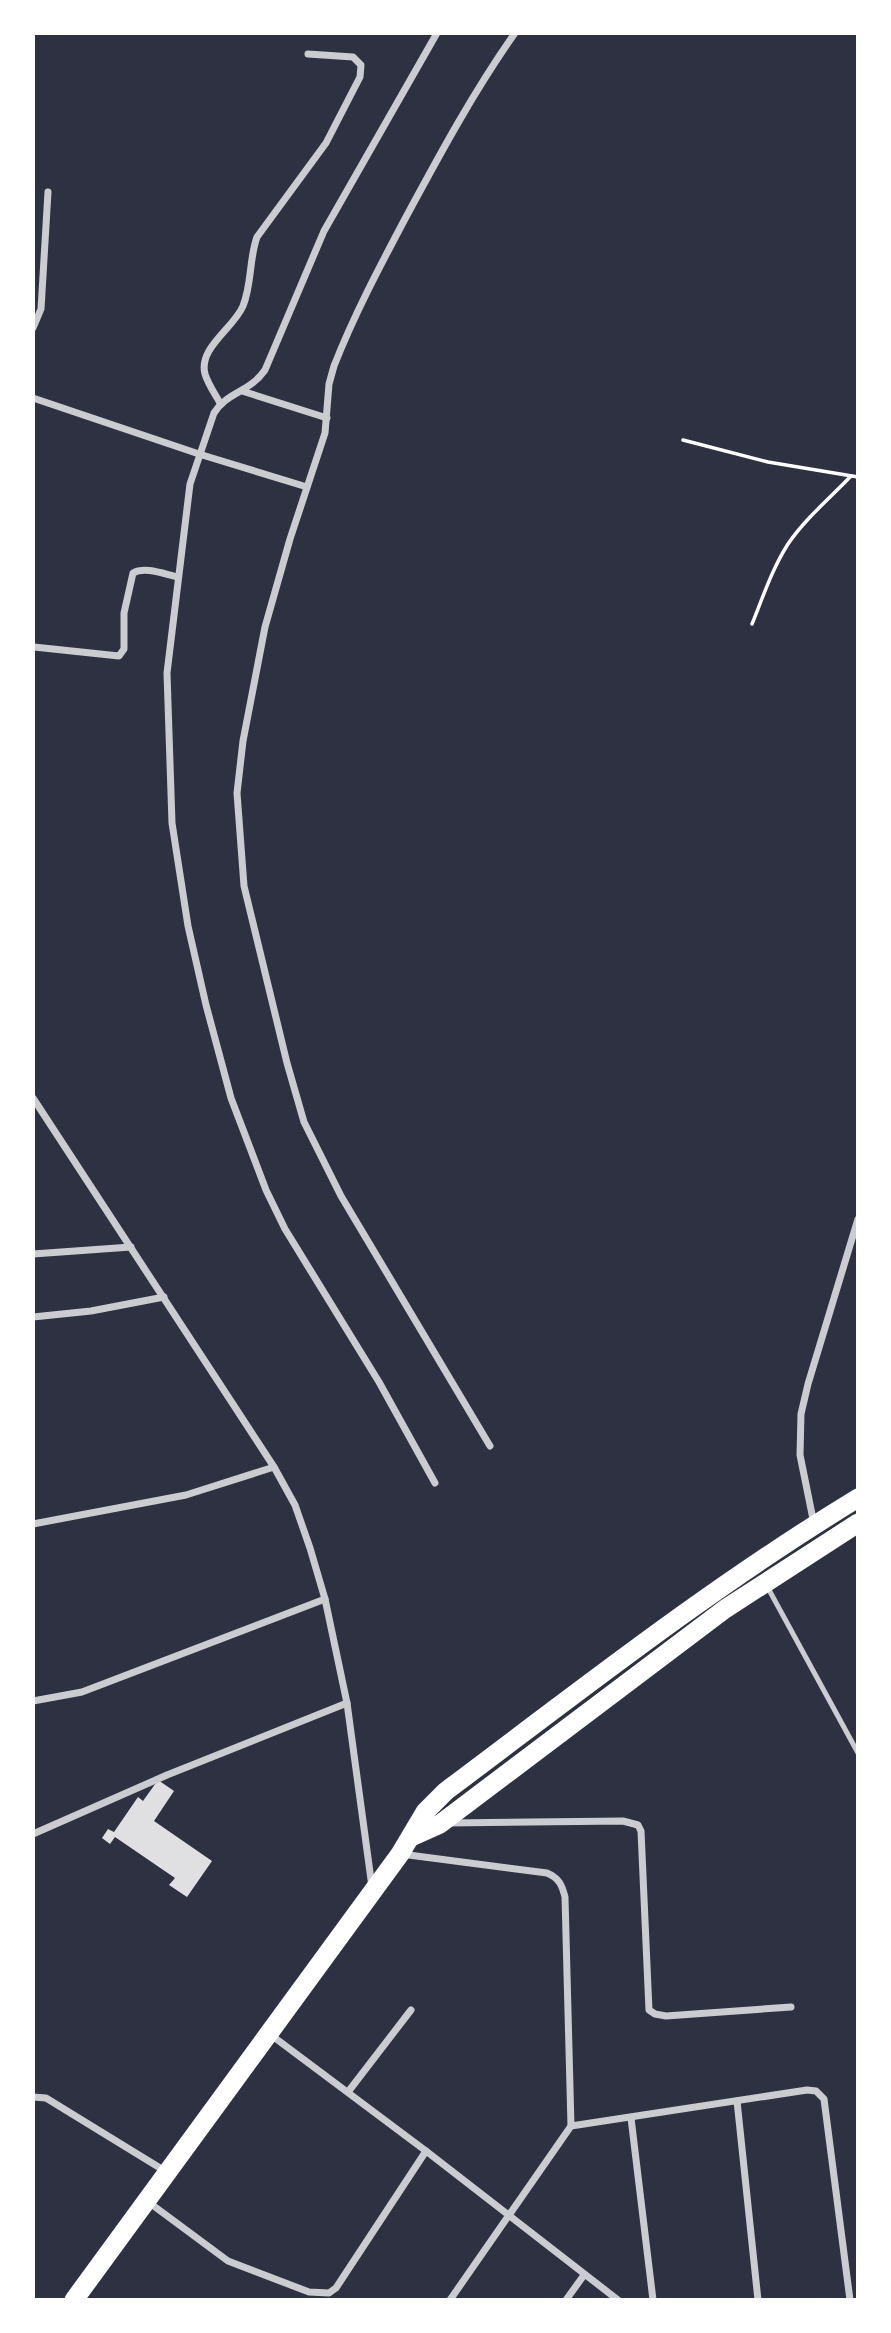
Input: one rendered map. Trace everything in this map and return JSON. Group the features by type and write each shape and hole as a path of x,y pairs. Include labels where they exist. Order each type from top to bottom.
{"highway":[{"path":"74,2300 373,1891 425,1812 446,1791 713,1591 858,1498"},
{"path":"405,1846 440,1824 669,1650 764,1582 858,1523"}],"street":[{"path":"435,1483 379,1382 285,1229 265,1190 231,1098 191,940 172,823 167,673 190,484 214,413 220,403 252,386 265,370 324,231 437,33"},
{"path":"490,1446 341,1196 304,1122 244,886 237,793 243,741 265,626 325,433 334,366 382,263 468,106 516,33"},
{"path":"220,403 205,375 205,358 243,307 248,290 251,251 257,237 326,143 360,77 361,65 352,57 308,54"},
{"path":"33,328 41,309 48,192"},
{"path":"242,391 327,418"},
{"path":"34,399 307,487"},
{"path":"34,647 119,656 124,649 124,612 133,573 145,570 178,577"},
{"path":"33,1098 274,1467 295,1505 325,1600 347,1703 373,1891"},
{"path":"814,1525 800,1455 801,1414 858,1219"},
{"path":"33,1254 131,1247"},
{"path":"33,1317 91,1311 164,1297"},
{"path":"33,1524 186,1494 274,1467"},
{"path":"33,1701 82,1692 325,1600"},
{"path":"33,1834 167,1775 347,1703"},
{"path":"440,1824 623,1821 638,1825 641,1832 649,2010 666,2016 791,2007"},
{"path":"405,1846 547,1873 555,1876 565,1897 571,2126 450,2300"},
{"path":"348,2092 411,2010"},
{"path":"269,2034 426,2151 618,2300"},
{"path":"571,2126 807,2090 816,2091 824,2099 850,2300"},
{"path":"33,2097 46,2098 168,2173"},
{"path":"737,2101 758,2300"},
{"path":"631,2118 653,2300"},
{"path":"146,2200 228,2262 309,2292 329,2293 336,2288 426,2151"},
{"path":"566,2300 584,2274"}],"lane":[{"path":"764,1582 858,1753"}],"path":[{"path":"683,440 768,462 858,477"},
{"path":"752,624 774,569 789,544 810,517 851,477"}],"building":[{"path":"158,1780 174,1791 154,1821 212,1861 187,1897 169,1885 175,1878 115,1837 110,1844 102,1838 108,1829 114,1832 138,1797 143,1801"}]}
